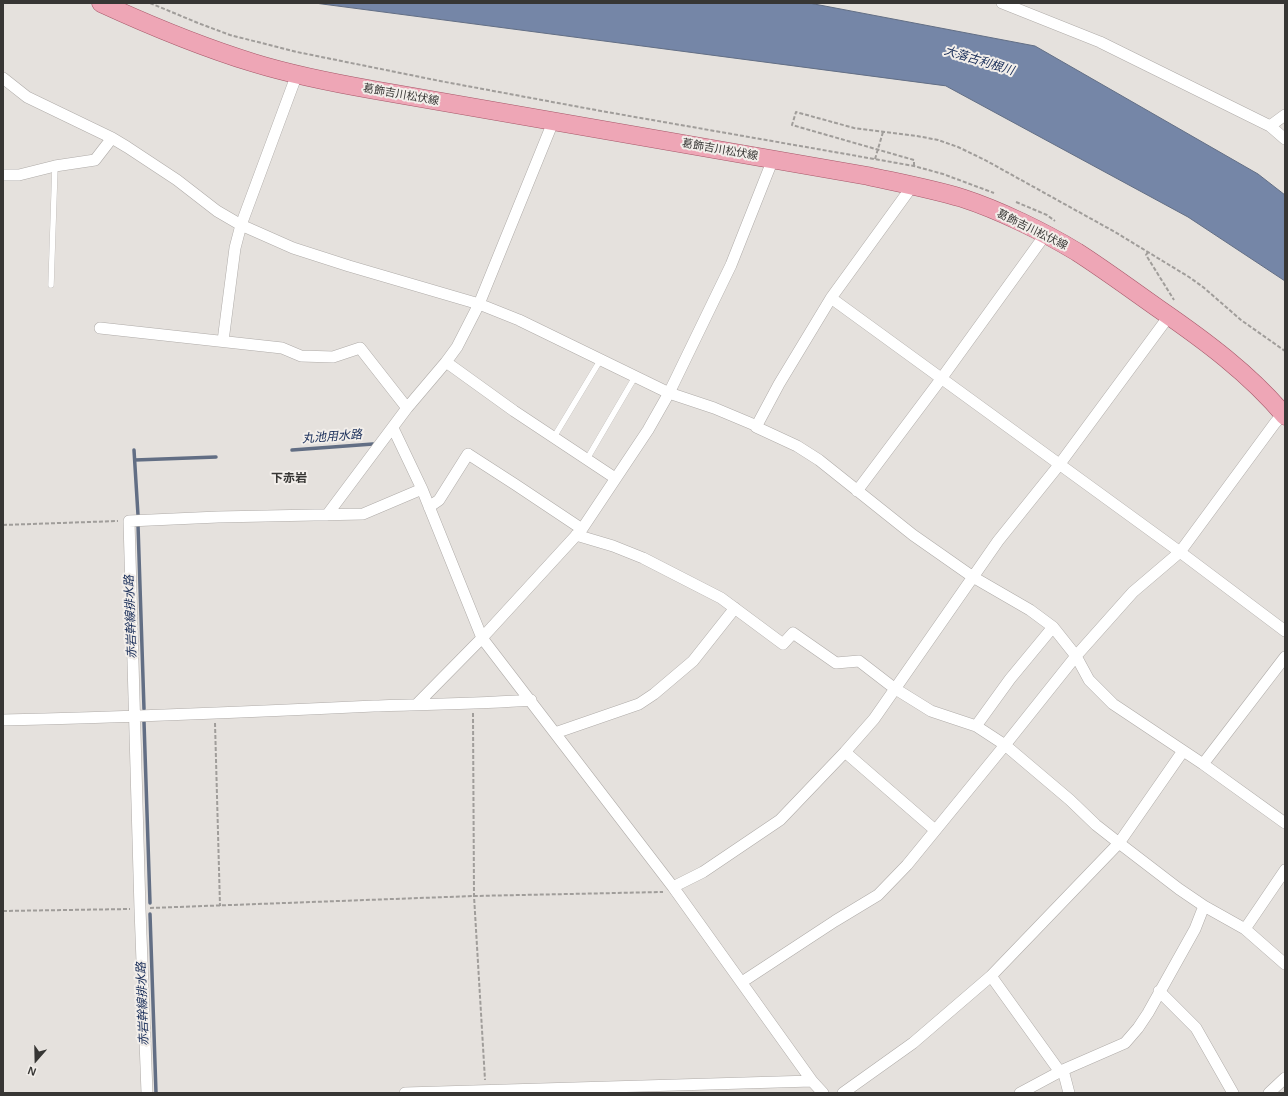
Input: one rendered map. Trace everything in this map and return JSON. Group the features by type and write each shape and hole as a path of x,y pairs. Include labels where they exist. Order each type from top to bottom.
{"main road":[{"name":"葛飾吉川松伏線","path":"101,3 192,42 255,64 297,74 374,90 553,122 868,176 913,185 964,199 1024,224 1046,235 1172,309 1191,332 1260,389 1284,415"}],"street":[{"path":"1002,3 1100,42 1270,126 1285,139"},
{"path":"223,341 235,248 240,225 297,74"},
{"path":"3,78 27,97 112,138 177,180 217,211 240,225 293,248 356,269 479,304 518,320 669,393 714,408 797,446 818,460 913,535 973,577 1030,610 1053,628 1076,656 1089,680 1112,704 1203,764 1285,823"},
{"path":"1270,126 1285,115"},
{"path":"326,515 407,408 457,347 479,304 553,122"},
{"path":"3,175 19,174 55,166 95,160 112,138"},
{"path":"416,705 482,638 579,532 648,430 669,393 731,265 773,159"},
{"path":"756,426 779,384 831,298 913,185"},
{"path":"857,490 941,379 1046,235"},
{"path":"831,298 1285,630"},
{"path":"675,889 780,820 845,752 874,719 894,688 998,541 1059,465 1172,309"},
{"path":"100,328 282,348 301,356 333,357 360,348 407,408"},
{"path":"446,362 514,411 615,478"},
{"path":"742,982 878,895 906,865 935,830 1076,656 1133,592 1180,552 1270,429 1284,415"},
{"path":"393,428 422,489 482,638 675,889 812,1081 823,1093"},
{"path":"429,507 439,500 468,454 579,532 643,558 721,598 783,644 794,633 836,663 859,661 894,688 931,711 976,726 1005,745 1070,800 1096,825 1179,890 1245,929 1285,964"},
{"path":"147,1093 140,909 129,521 218,517 363,514 422,489"},
{"path":"555,733 639,704 654,694 693,660 735,608"},
{"path":"976,726 1010,680 1053,628"},
{"path":"1203,764 1285,657"},
{"path":"3,720 473,704 531,700"},
{"path":"843,1093 913,1043 991,976 1119,843 1183,751"},
{"path":"845,752 935,830"},
{"path":"1245,929 1285,870"},
{"path":"1020,1093 1061,1071 1125,1043 1148,1013 1195,929 1204,906"},
{"path":"991,976 1061,1071 1069,1093"},
{"path":"1160,991 1196,1028 1232,1093"},
{"path":"1269,1093 1285,1078"},
{"path":"405,1093 812,1081"}],"lane":[{"path":"51,285 55,166"},
{"path":"554,437 601,359"},
{"path":"587,459 635,377"}],"path":[{"path":"914,166 914,160 792,125 796,112 854,128 938,140 958,147 985,160 1115,232 1189,277 1203,287 1241,320 1285,351"},
{"path":"875,159 883,132"},
{"path":"1148,252 1146,255 1172,309"},
{"path":"3,525 129,521"},
{"path":"473,704 474,896 486,1091"},
{"path":"215,713 220,906"},
{"path":"3,911 140,909 675,889"}],"water":[{"name":"大落古利根川","path":"315,3 809,3 1035,46 1258,174 1285,195 1285,281 1188,217 946,86"}],"waterway":[{"name":"丸池用水路","path":"292,450 373,444"},
{"name":"赤岩幹線排水路","path":"134,450 138,515"},
{"name":"丸池用水路","path":"135,460 216,457"},
{"name":"赤岩幹線排水路","path":"138,525 144,709"},
{"name":"赤岩幹線排水路","path":"144,722 150,903"},
{"name":"赤岩幹線排水路","path":"150,914 156,1093"}],"district":[{"name":"下赤岩","path":"289,479"}]}
